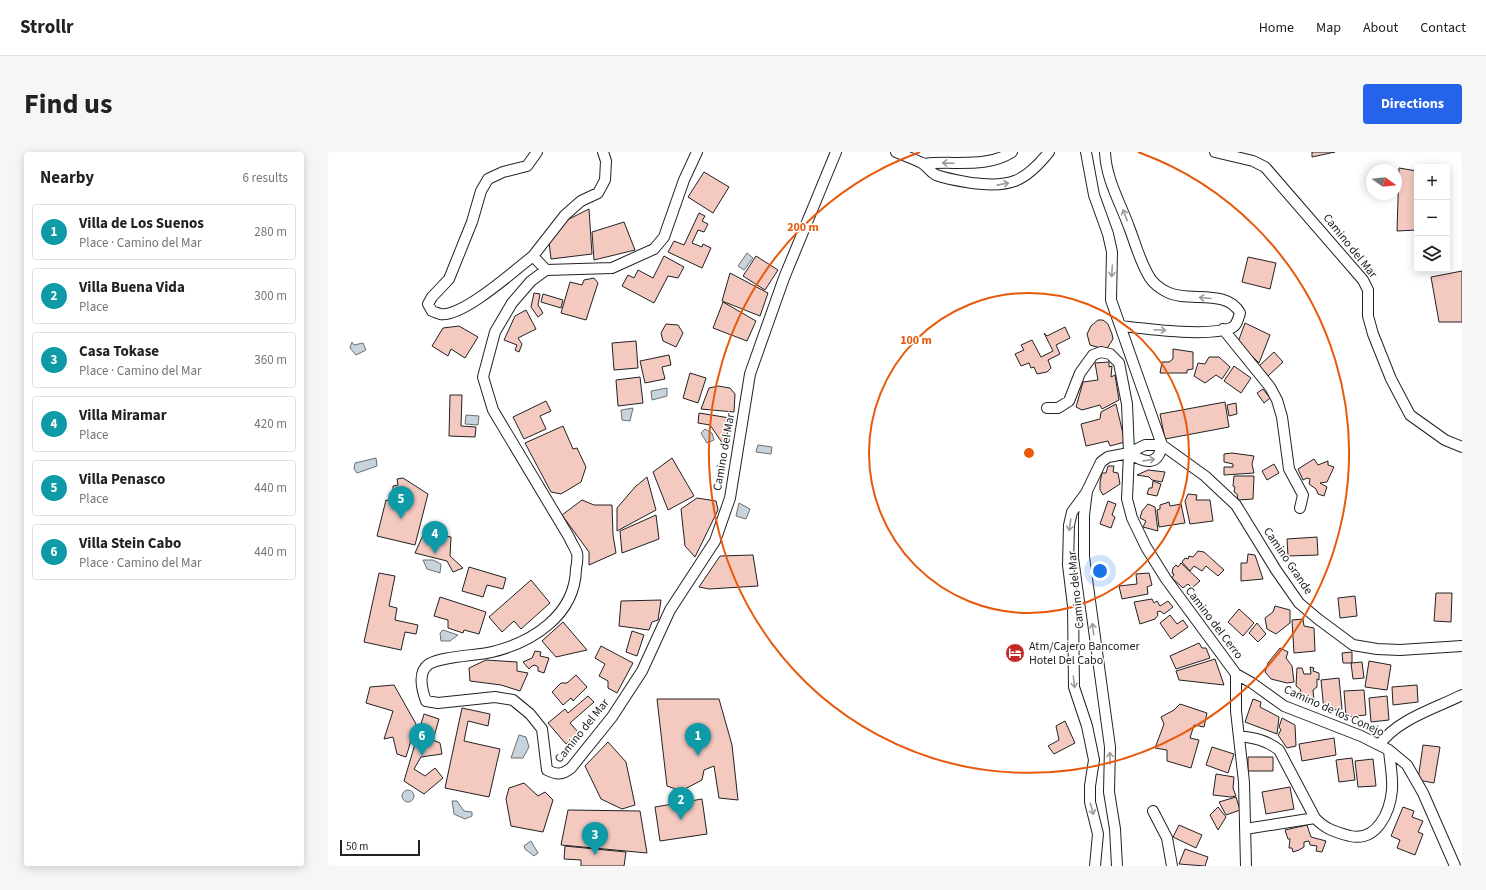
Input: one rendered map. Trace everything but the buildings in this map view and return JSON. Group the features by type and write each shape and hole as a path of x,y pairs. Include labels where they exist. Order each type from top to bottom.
{"street":[{"path":"537,152 527,166 502,172 488,179 481,191 467,236 450,279 432,297 428,304 432,311 441,314 457,310 488,292 533,256 565,214 581,201 598,193 605,180 606,161 603,152"},
{"path":"533,256 546,270 612,268 654,249 664,237 684,180 697,152"},
{"name":"Camino del Mar","path":"546,270 531,281 512,303 496,332 483,377 494,410 569,537 577,554 576,577 571,597 553,622 526,639 493,651 430,664 424,670 422,677 422,691 426,701 444,703 472,698 494,697 513,700 530,714 542,729 547,770 555,774 563,774 571,768 612,717 642,671 670,610 715,541 730,498 750,374 784,278 836,152"},
{"path":"896,152 923,164 935,174 997,186 1008,184 1026,175 1049,152"},
{"path":"923,164 973,163 998,160 1012,152"},
{"path":"1086,152 1094,195 1108,234 1112,252 1111,300 1162,445 1160,454 1156,460 1148,462 1140,460 1129,453"},
{"path":"1106,152 1106,164 1112,188 1130,230 1140,260 1151,280 1168,293 1183,297 1206,297 1230,302 1236,306 1240,313 1238,321 1232,328 1223,329 1185,331 1121,326"},
{"name":"Camino del Mar","path":"1215,152 1253,161 1265,167 1353,268 1368,290 1368,316 1373,334 1391,379 1410,414 1445,440 1462,447"},
{"path":"1223,329 1270,387 1277,400 1282,417 1289,469 1303,495 1300,508"},
{"name":"Camino del Cerro","path":"1047,408 1058,408 1069,401 1080,373 1093,355 1101,352 1110,354 1119,363 1122,373 1126,404 1129,453 1128,499 1132,518 1146,547 1166,579 1236,674 1236,711 1244,782 1246,866"},
{"name":"Camino del Mar","path":"1117,866 1115,829 1109,792 1110,747 1084,556 1084,515 1087,491 1101,462 1108,457 1129,453 1145,445 1162,445"},
{"name":"Camino Grande","path":"1162,445 1206,476 1236,505 1272,564 1299,603 1353,645 1377,649 1400,650 1462,646"},
{"path":"1087,491 1072,512 1069,525 1068,565 1073,606 1074,687 1088,726 1094,760 1090,786 1090,802 1098,834 1095,866"},
{"name":"Camino de los Conejo","path":"1236,674 1252,683 1284,706 1337,726 1379,745 1389,750 1407,764 1423,793 1455,866"},
{"path":"1379,745 1387,735 1400,725 1462,695"},
{"path":"1239,736 1257,738 1279,750 1315,818 1323,827 1332,832 1353,837 1368,835 1380,825 1388,808 1392,790 1389,750"},
{"path":"1153,812 1167,838 1172,866"},
{"path":"1245,829 1315,818"}],"shaded area":[{"path":"747,253 753,258 744,270 738,266"},
{"path":"352,342 354,345 363,343 366,350 356,355 350,348"},
{"path":"667,388 667,396 652,400 651,391"},
{"path":"633,408 630,421 622,420 621,410"},
{"path":"466,415 479,416 478,425 465,424"},
{"path":"705,429 712,433 714,440 707,443 701,433"},
{"path":"758,445 772,447 771,454 756,452"},
{"path":"376,458 377,466 357,473 354,469 355,463"},
{"path":"739,503 750,509 746,519 736,516"},
{"path":"423,560 433,560 441,564 440,573 427,569"},
{"path":"443,630 458,635 450,641 441,641 440,633"},
{"path":"519,735 526,737 529,747 523,758 511,758"},
{"path":"406,790 410,790 414,796 410,802 406,802 402,798 402,794"},
{"path":"452,801 457,801 464,811 472,812 472,816 465,819 454,814"},
{"path":"531,841 538,853 534,856 525,849 524,846"}],"place":[{"name":"Villa Penasco","path":"401,519"},
{"name":"Villa Miramar","path":"435,554"},
{"name":"Atm/Cajero Bancomer Hotel Del Cabo","path":"1015,653"},
{"name":"Villa Stein Cabo","path":"422,756"},
{"name":"Villa de Los Suenos","path":"698,756"},
{"name":"Villa Buena Vida","path":"681,820"},
{"name":"Casa Tokase","path":"595,855"}]}
